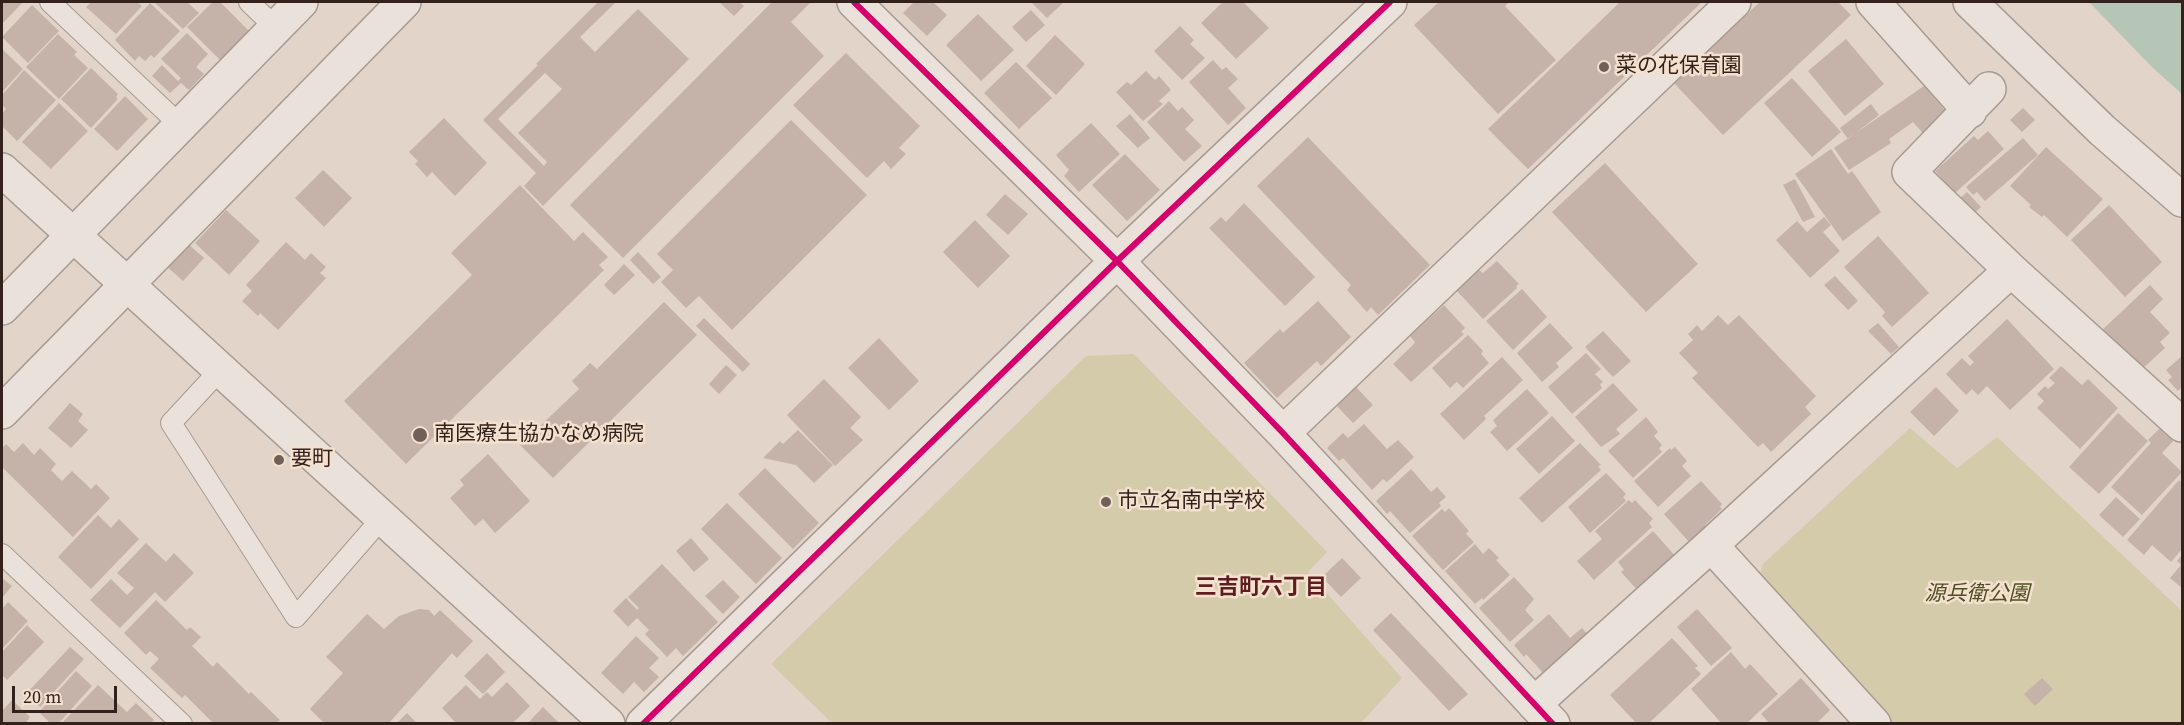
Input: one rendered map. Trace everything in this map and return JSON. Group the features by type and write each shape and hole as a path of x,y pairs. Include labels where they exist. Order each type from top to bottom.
{"street":[{"path":"2,308 301,2"},
{"path":"2,412 404,2"},
{"path":"854,2 1117,261 1282,433 1544,714 1711,545 2011,270"},
{"path":"643,723 1117,261 1390,2"},
{"path":"1282,433 1734,2"},
{"path":"1873,2 1980,100 1908,172 2011,270 2182,424"},
{"path":"1970,2 2102,130 2182,200"},
{"path":"2,170 608,723"},
{"path":"1711,545 1875,723"}],"lane":[{"path":"50,2 180,125"},
{"path":"249,2 275,27"},
{"path":"220,370 171,423 296,617 382,518"},
{"path":"2,554 182,723"}],"green space":[{"name":"市立名南中学校","path":"1134,354 1327,552 1308,572 1402,678 1361,723 832,723 771,664 1086,356"},
{"name":"源兵衛公園","path":"1910,428 1957,468 1997,437 2182,611 2182,723 1886,723 1757,585 1763,564"}],"shaded area":[{"path":"2089,2 2182,2 2182,94 2153,68"}],"building":[{"path":"2,2 23,2 2,24"},
{"path":"91,2 137,2 142,6 116,34 86,7"},
{"path":"154,2 187,2 199,13 183,29"},
{"path":"213,2 220,2 249,31 220,60 187,27"},
{"path":"598,2 616,2 580,37 595,52 638,9 689,59 543,206 524,186 536,173 483,120 538,65 536,64","holes":["545,73 562,89 518,133 547,162 544,166 498,119"]},
{"path":"719,2 739,2 744,6 734,16"},
{"path":"772,2 811,2 791,22 824,56 623,258 570,205"},
{"path":"914,2 933,2 947,15 927,36 903,13"},
{"path":"1031,2 1064,2 1047,18"},
{"path":"1223,2 1243,2 1269,28 1236,59 1201,23"},
{"path":"1439,2 1509,2 1505,6 1556,60 1498,114 1414,25"},
{"path":"1620,2 1702,2 1528,169 1488,129"},
{"path":"1760,2 1838,2 1851,15 1723,135 1673,82"},
{"path":"150,3 180,31 154,58 151,55 145,61 139,56 135,61 115,40"},
{"path":"32,5 59,31 28,63 2,37"},
{"path":"1031,10 1045,25 1026,42 1012,27"},
{"path":"978,14 1014,50 981,81 946,45"},
{"path":"1180,26 1194,40 1190,44 1205,58 1182,80 1154,51"},
{"path":"187,33 208,54 196,67 204,74 189,90 181,83 170,93 152,76 162,65 178,81 181,78 161,59"},
{"path":"58,34 77,52 74,55 88,68 59,99 26,67"},
{"path":"1055,35 1085,64 1056,95 1026,66"},
{"path":"1846,39 1884,84 1845,116 1808,71"},
{"path":"2,49 23,69 2,92"},
{"path":"846,53 920,126 899,148 906,154 891,169 884,161 867,178 793,105"},
{"path":"1213,60 1222,70 1226,67 1238,79 1228,88 1246,108 1228,125 1189,82"},
{"path":"1016,62 1052,98 1019,129 984,93"},
{"path":"91,68 118,94 116,97 118,99 91,128 61,99"},
{"path":"24,70 56,100 17,141 2,126 2,114 6,109 2,105 2,95"},
{"path":"1146,71 1155,80 1159,76 1171,90 1159,101 1163,104 1143,121 1116,92 1127,82 1131,85"},
{"path":"1792,78 1841,132 1812,157 1764,103"},
{"path":"1924,86 1953,120 1929,140 1913,122 1889,139 1891,143 1849,170 1834,148"},
{"path":"125,96 148,119 117,151 94,129"},
{"path":"1169,101 1178,111 1182,107 1194,120 1185,129 1202,146 1184,162 1147,122"},
{"path":"59,103 88,131 51,169 22,142"},
{"path":"1871,104 1879,115 1848,139 1840,128"},
{"path":"2023,108 2035,120 2022,132 2010,120"},
{"path":"1130,114 1150,138 1138,148 1116,126"},
{"path":"444,118 487,163 455,196 432,172 427,177 415,164 418,161 409,152"},
{"path":"791,120 867,195 732,330 699,296 686,308 661,282 673,270 657,254"},
{"path":"1091,123 1120,154 1079,192 1064,176 1069,170 1056,155"},
{"path":"1988,131 2004,149 1955,193 1935,171 1974,136 1978,140"},
{"path":"1308,137 1430,265 1378,315 1371,307 1367,312 1347,290 1351,285 1257,186"},
{"path":"2023,138 2038,155 1985,201 1977,192 1973,195 1966,187"},
{"path":"2046,147 2103,199 2067,237 2044,215 2042,217 2029,207 2031,205 2010,186"},
{"path":"1831,149 1848,174 1852,171 1881,212 1843,241 1795,174"},
{"path":"1125,154 1160,190 1127,221 1092,185"},
{"path":"1605,163 1698,264 1646,312 1552,212"},
{"path":"323,170 352,198 324,227 295,198"},
{"path":"1795,179 1815,217 1803,222 1783,185"},
{"path":"520,185 574,241 583,232 608,257 599,265 604,270 406,464 344,401 472,275 451,253"},
{"path":"1967,192 1981,207 1969,218 1955,203"},
{"path":"1005,194 1028,214 1008,235 986,215"},
{"path":"1244,203 1315,277 1285,306 1209,228 1221,217 1226,222"},
{"path":"2109,205 2162,262 2125,297 2071,240"},
{"path":"226,210 260,241 229,275 195,243"},
{"path":"1824,217 1831,225 1823,232 1840,251 1810,278 1776,240 1797,221 1807,232"},
{"path":"975,220 1010,256 978,288 943,252"},
{"path":"1878,236 1929,293 1892,327 1882,316 1885,312 1844,267"},
{"path":"185,241 204,258 183,281 164,264"},
{"path":"286,242 305,260 311,253 326,267 320,273 326,278 278,330 260,313 258,316 242,301 252,291 246,285"},
{"path":"638,252 661,277 653,284 630,260"},
{"path":"1497,261 1519,284 1483,319 1457,291 1479,270 1483,273"},
{"path":"624,264 635,275 614,295 604,285"},
{"path":"1835,276 1858,301 1848,310 1824,285"},
{"path":"2150,285 2163,299 2150,312 2170,333 2160,342 2165,348 2140,371 2102,330"},
{"path":"1522,289 1547,317 1513,350 1486,321"},
{"path":"1318,301 1351,337 1321,366 1317,361 1277,398 1244,363 1280,329 1283,333"},
{"path":"664,302 697,335 553,478 520,445 579,389 572,381 590,363 597,369"},
{"path":"1444,305 1465,328 1461,332 1464,334 1411,382 1393,364 1415,342 1410,336"},
{"path":"1718,315 1728,325 1739,315 1816,396 1805,407 1811,414 1771,452 1763,443 1758,447 1692,378 1698,373 1679,353 1693,340 1688,334 1697,325 1702,331"},
{"path":"704,318 750,364 743,372 696,326"},
{"path":"2007,319 2054,369 2010,410 1987,386 1978,395 1972,389 1966,395 1946,374 1962,358 1970,366 1974,362 1968,356"},
{"path":"1550,323 1573,348 1556,363 1559,367 1542,382 1517,353"},
{"path":"1878,323 1899,347 1891,354 1868,331"},
{"path":"1603,331 1631,361 1613,377 1585,347"},
{"path":"1468,335 1483,351 1481,354 1489,363 1463,388 1457,382 1450,388 1432,368"},
{"path":"879,338 919,381 889,410 848,368"},
{"path":"1586,353 1601,369 1595,374 1603,382 1600,384 1602,388 1572,414 1548,387"},
{"path":"2182,356 2182,387 2178,391 2168,380 2172,377 2166,370"},
{"path":"1502,357 1523,380 1484,416 1486,419 1464,440 1440,414"},
{"path":"726,365 737,375 719,394 709,384"},
{"path":"2061,366 2082,385 2088,379 2118,408 2080,449 2037,408 2044,401 2037,394 2045,386 2048,389 2055,383 2049,378"},
{"path":"824,379 861,417 850,428 863,440 835,466 787,415"},
{"path":"1613,383 1638,410 1616,429 1620,434 1601,447 1575,417"},
{"path":"1356,387 1373,405 1353,423 1336,405"},
{"path":"1936,387 1959,411 1934,436 1910,412"},
{"path":"1527,389 1549,413 1507,451 1490,432 1497,426 1493,420"},
{"path":"70,403 83,414 78,421 88,430 71,448 48,428"},
{"path":"2118,413 2148,441 2099,494 2069,467"},
{"path":"1552,416 1575,441 1539,474 1516,449"},
{"path":"1646,417 1658,432 1654,436 1662,445 1659,448 1662,452 1633,478 1608,451"},
{"path":"1364,424 1387,449 1398,440 1414,457 1387,482 1383,479 1372,490 1343,458 1339,461 1327,448 1343,433 1348,438"},
{"path":"2163,425 2176,438 2162,453 2182,472 2142,515 2111,487 2151,443 2148,440"},
{"path":"798,430 833,465 814,483 796,465 763,458 780,441 783,444"},
{"path":"23,443 34,455 40,448 56,464 51,470 62,481 72,471 91,489 96,484 110,498 73,537 2,467 2,449 6,444 14,452"},
{"path":"1580,443 1601,465 1598,466 1601,470 1542,523 1519,498"},
{"path":"1675,447 1687,461 1682,466 1691,476 1658,507 1634,481 1670,448 1671,450"},
{"path":"488,454 530,501 495,533 483,519 475,526 450,498 464,485 460,480"},
{"path":"765,468 819,523 793,549 738,494"},
{"path":"1411,469 1431,492 1437,487 1446,497 1439,503 1441,506 1410,533 1390,511 1387,514 1376,501"},
{"path":"1606,473 1626,494 1623,497 1626,501 1590,533 1568,507"},
{"path":"2179,480 2182,483 2182,549 2171,562 2152,545 2144,555 2127,540"},
{"path":"1701,481 1722,504 1720,507 1722,509 1705,525 1709,528 1689,542 1664,514"},
{"path":"2116,497 2140,519 2123,537 2099,515"},
{"path":"1629,500 1632,503 1635,500 1653,519 1649,523 1652,527 1594,580 1577,561 1602,539 1595,531"},
{"path":"727,503 782,558 756,584 701,529"},
{"path":"1449,508 1469,531 1466,534 1474,542 1443,570 1412,536 1442,509 1445,512"},
{"path":"98,515 111,528 119,519 139,539 91,589 58,557"},
{"path":"1653,531 1677,558 1639,592 1621,572 1624,570 1618,562"},
{"path":"691,538 709,559 694,572 676,551"},
{"path":"146,543 166,562 174,553 194,573 165,602 155,592 120,628 90,600 111,579 127,595 134,588 117,573"},
{"path":"1475,544 1483,554 1489,548 1499,558 1496,560 1510,575 1483,600 1482,598 1475,604 1445,571"},
{"path":"2182,555 2182,588 2170,578 2181,565 2177,561"},
{"path":"1342,558 1361,578 1341,597 1322,577"},
{"path":"662,564 718,622 683,656 676,648 667,657 645,634 649,630 637,618 628,627 613,611 626,598 637,610 639,608 628,597"},
{"path":"1514,577 1534,599 1525,610 1534,620 1510,642 1479,608"},
{"path":"2,578 12,586 2,598"},
{"path":"723,580 740,597 723,614 705,596"},
{"path":"156,600 187,630 190,627 201,637 192,646 213,667 217,662 249,694 251,692 280,720 276,724 214,724 185,695 182,698 150,668 159,659 150,651 146,655 124,633"},
{"path":"8,602 28,621 2,649 2,609"},
{"path":"419,609 429,610 434,616 440,610 473,641 457,658 452,653 388,724 325,724 310,709 343,673 326,657 367,614 384,629 399,616"},
{"path":"1697,609 1732,648 1711,666 1677,627"},
{"path":"1391,613 1468,694 1449,711 1373,630"},
{"path":"1549,614 1570,638 1582,628 1589,636 1559,664 1557,661 1543,673 1526,654 1524,657 1514,645"},
{"path":"27,625 44,642 7,680 2,675 2,652"},
{"path":"636,636 659,658 649,668 659,677 644,692 634,682 623,694 601,673"},
{"path":"1672,638 1698,666 1695,668 1701,674 1648,724 1637,724 1610,695"},
{"path":"70,647 84,659 40,707 26,694"},
{"path":"1731,652 1745,669 1750,664 1778,694 1746,724 1722,724 1691,689"},
{"path":"487,653 505,672 483,694 464,676"},
{"path":"76,671 92,686 58,724 51,724 39,712"},
{"path":"1801,678 1830,710 1816,724 1770,724 1761,714"},
{"path":"2042,678 2053,689 2035,706 2024,694"},
{"path":"507,682 530,706 512,724 457,724 442,708 466,685 480,699 487,692 492,697"},
{"path":"98,685 127,712 136,703 154,720 150,724 61,724"},
{"path":"12,700 30,717 25,724 2,724 2,711"},
{"path":"543,707 560,724 527,724"},
{"path":"407,713 418,724 396,724"}],"cycle path":[{"path":"854,2 1117,261 1283,433 1553,724"},
{"path":"643,724 1117,261 1390,2"}],"place":[{"name":"菜の花保育園","path":"1604,67"},
{"name":"南医療生協かなめ病院","path":"420,435"},
{"name":"要町","path":"279,460"},
{"name":"市立名南中学校","path":"1106,502"}],"district":[{"name":"三吉町六丁目","path":"1261,588"}]}
